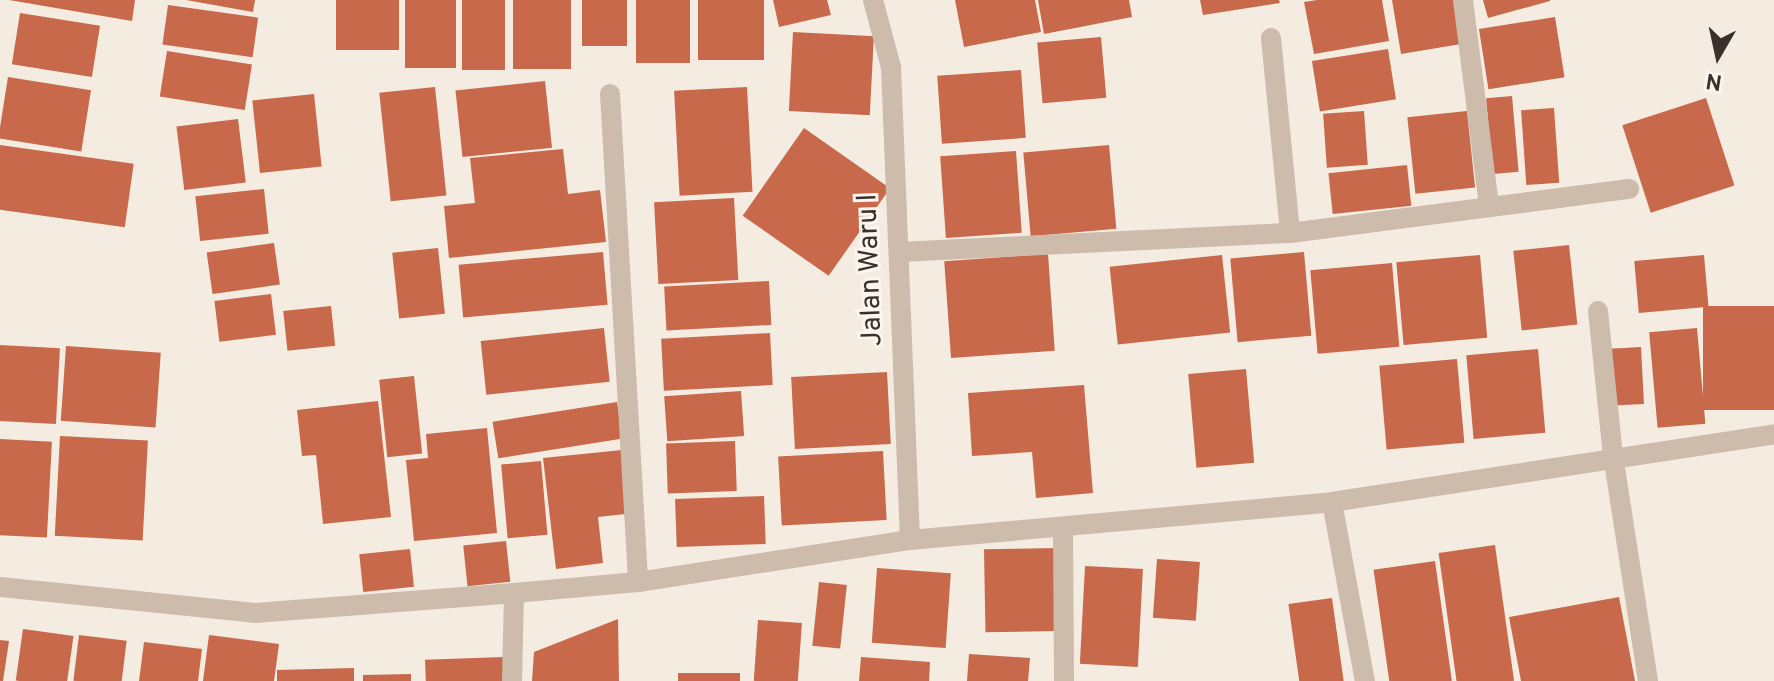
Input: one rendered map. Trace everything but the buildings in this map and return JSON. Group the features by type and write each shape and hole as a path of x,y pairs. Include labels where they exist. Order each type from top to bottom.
{"street":[{"name":"Jalan Waru I","path":"873,0 891,67 910,540"},
{"path":"1463,0 1489,207"},
{"path":"1271,38 1290,233"},
{"path":"610,94 638,582"},
{"path":"899,252 1290,233 1629,189"},
{"path":"1598,311 1613,455 1648,681"},
{"path":"0,587 255,613 514,593 638,582 910,540 1063,530 1332,502 1613,455 1774,434"},
{"path":"1332,502 1365,681"},
{"path":"1063,530 1064,681"},
{"path":"512,681 514,593"}]}
